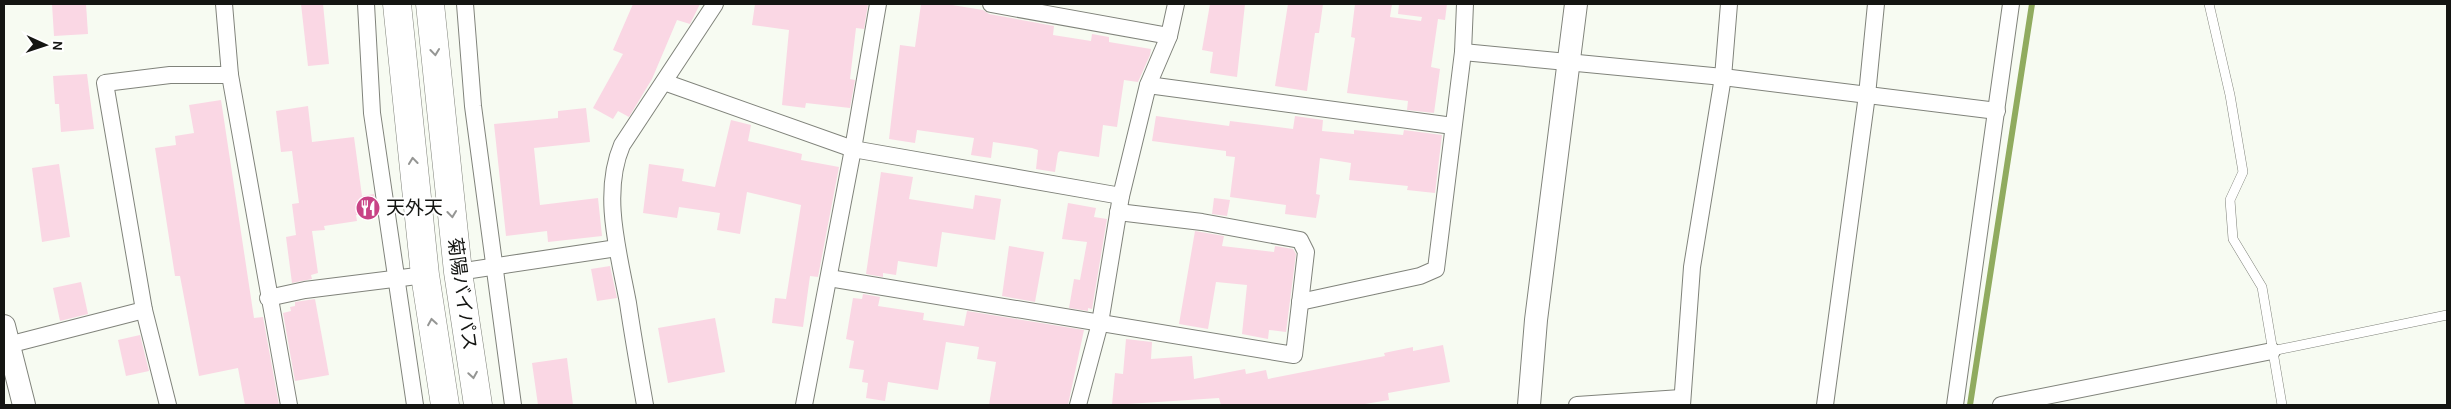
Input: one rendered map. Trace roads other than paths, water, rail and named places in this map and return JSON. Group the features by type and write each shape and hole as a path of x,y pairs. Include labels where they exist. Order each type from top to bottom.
{"highway":[{"name":"菊陽バイパス","path":"397,4 425,275 444,405"},
{"name":"菊陽バイパス","path":"430,4 458,272 478,405"}],"street":[{"path":"224,4 230,75 268,298 289,405"},
{"path":"366,4 372,113 415,405"},
{"path":"465,4 473,106 513,405"},
{"path":"644,405 617,248 614,210 615,162 622,145 715,4"},
{"path":"804,405 853,148 878,4"},
{"path":"991,4 1169,36"},
{"path":"1078,405 1100,323 1119,204 1148,85 1169,36 1176,4"},
{"path":"1300,302 1420,276 1436,269 1463,52 1464,4"},
{"path":"1530,405 1536,320 1576,4"},
{"path":"1578,405 1682,401 1692,267 1723,77 1729,4"},
{"path":"1825,405 1867,95 1876,4"},
{"path":"1955,405 2012,4"},
{"path":"1463,52 1723,77 1997,111"},
{"path":"168,405 144,310 105,83 170,75 230,75"},
{"path":"664,82 853,148 1202,222 1300,240 1306,252 1294,355 829,278"},
{"path":"1148,85 1453,126"},
{"path":"458,272 617,248"},
{"path":"268,298 305,290 425,275"},
{"path":"24,405 6,336 144,310"},
{"path":"2001,405 2272,351"}],"lane":[{"path":"2209,4 2230,95 2242,172 2230,200 2233,238 2262,287 2282,405"},
{"path":"2272,351 2447,314"}],"waterway":[{"path":"1970,405 2032,4"}],"place":[{"name":"天外天","path":"368,208"}]}
